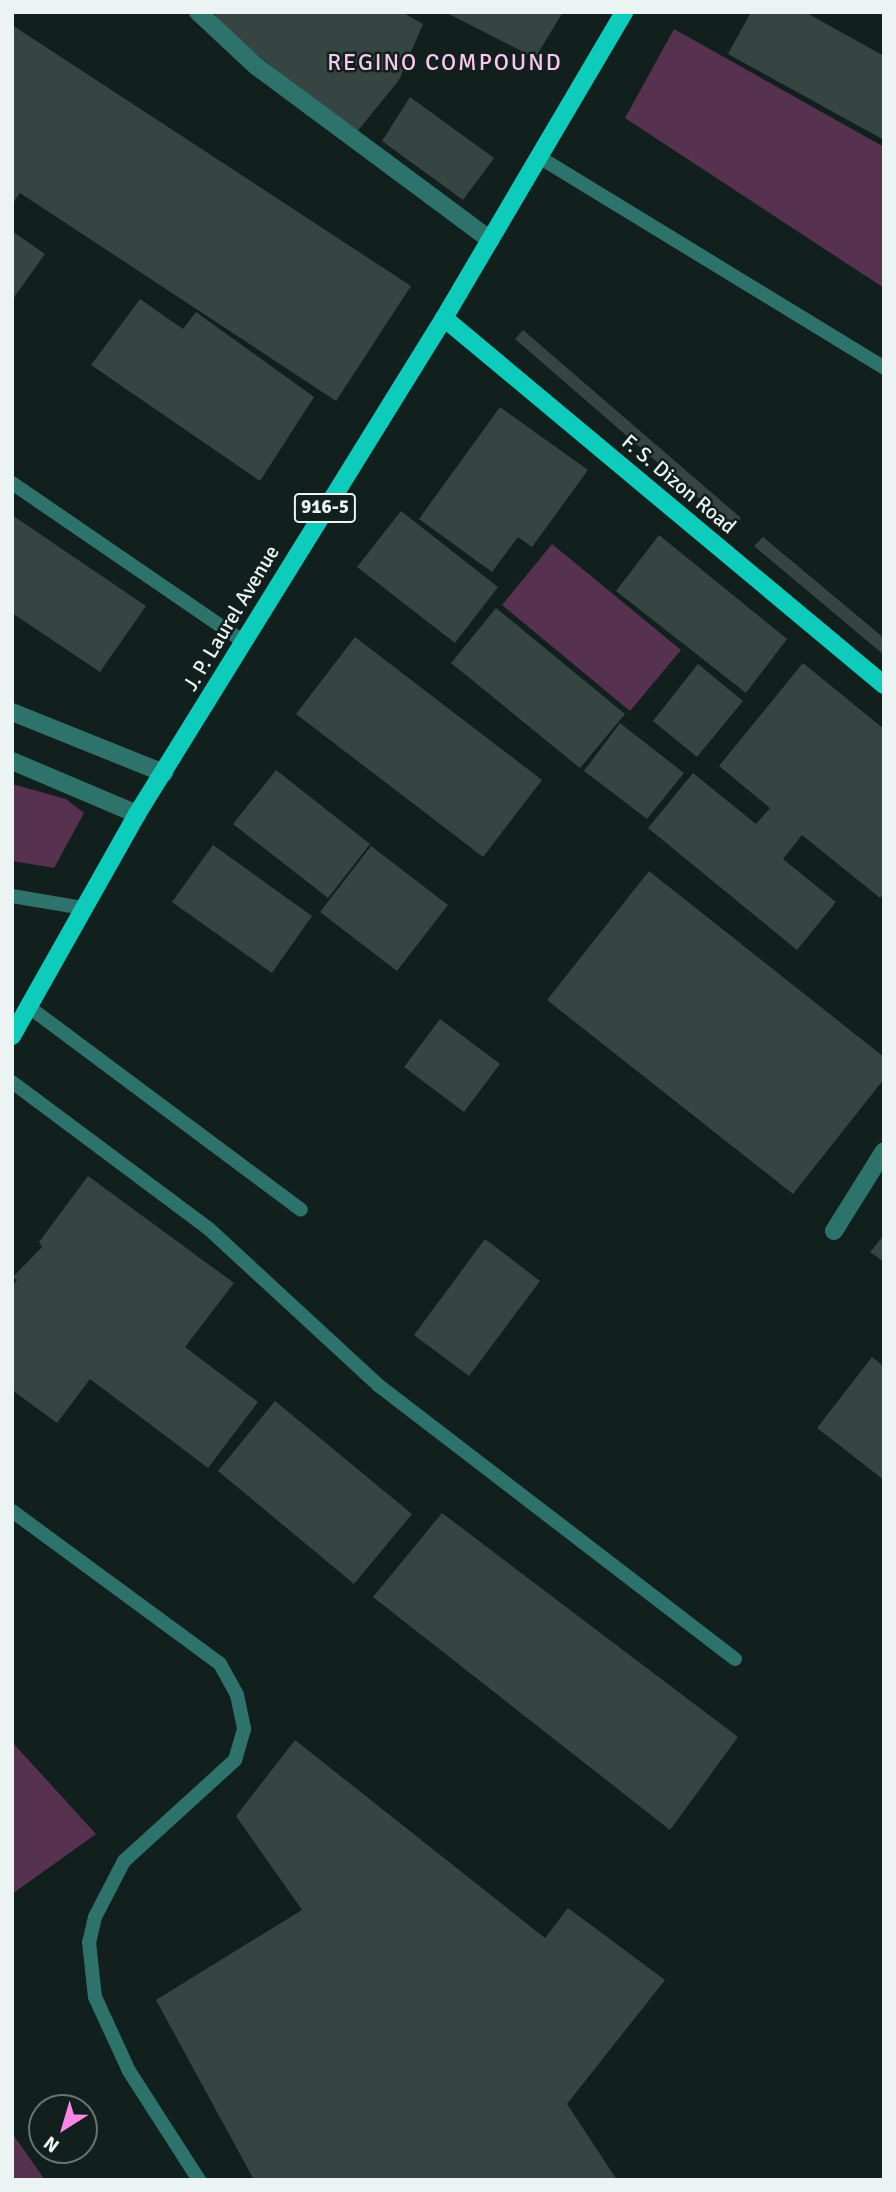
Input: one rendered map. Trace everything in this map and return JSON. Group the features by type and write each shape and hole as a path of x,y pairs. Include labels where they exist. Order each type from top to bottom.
{"main road":[{"name":"J. P. Laurel Avenue","path":"12,1036 137,814 444,318 624,12"},
{"name":"F. S. Dizon Road","path":"444,318 884,685"}],"street":[{"path":"198,12 256,66 490,240"},
{"path":"12,712 164,773"},
{"path":"12,761 137,814"},
{"path":"834,1231 884,1151"}],"lane":[{"path":"539,157 884,368"},
{"path":"12,483 243,641"},
{"path":"12,896 84,908"},
{"path":"29,1007 301,1210"},
{"path":"12,1082 209,1229 378,1385 735,1659"},
{"path":"12,1511 220,1664 237,1695 244,1729 235,1760 124,1861 95,1917 89,1942 95,1997 100,2009 129,2071 199,2180"}],"shaded area":[{"path":"674,29 884,147 884,288 625,118"},
{"path":"552,544 681,650 630,711 502,605"},
{"path":"12,784 66,799 84,813 54,868 12,861"},
{"path":"12,1742 96,1834 12,1894"},
{"path":"12,2133 28,2156 28,2164 34,2164 45,2180 12,2180"}],"building":[{"path":"217,12 402,12 423,24 399,80 356,133 212,19"},
{"path":"445,12 563,12 535,58"},
{"path":"751,12 805,12 884,56 884,140 728,54"},
{"path":"12,25 411,286 336,401 20,193 12,204"},
{"path":"410,97 494,158 463,200 382,141"},
{"path":"12,231 45,254 12,300"},
{"path":"140,299 183,329 196,312 314,397 260,481 91,365"},
{"path":"523,330 741,518 733,528 515,339"},
{"path":"500,407 588,470 532,547 518,537 492,572 419,519"},
{"path":"401,511 498,587 455,643 357,567"},
{"path":"12,515 146,606 100,672 12,613"},
{"path":"659,535 787,639 746,693 616,591"},
{"path":"763,537 884,638 884,655 754,546"},
{"path":"496,608 625,714 580,768 451,663"},
{"path":"355,637 542,780 483,857 296,714"},
{"path":"803,663 884,729 884,894 880,898 802,835 783,859 836,902 797,950 648,828 693,773 756,824 770,808 719,766"},
{"path":"698,664 743,701 697,757 653,721"},
{"path":"620,723 684,773 647,819 584,771"},
{"path":"276,770 370,844 328,898 233,824"},
{"path":"213,845 312,916 272,973 172,902"},
{"path":"371,846 448,905 397,971 320,912"},
{"path":"649,871 884,1057 884,1079 793,1194 547,1000"},
{"path":"440,1019 500,1064 464,1112 404,1067"},
{"path":"88,1176 234,1283 185,1347 258,1402 208,1468 90,1379 57,1423 12,1390 12,1287 17,1280 13,1277 42,1247 39,1242"},
{"path":"884,1235 884,1262 870,1252"},
{"path":"485,1239 540,1281 469,1376 414,1335"},
{"path":"872,1357 884,1367 884,1480 817,1428"},
{"path":"275,1401 412,1514 354,1584 218,1471"},
{"path":"442,1513 738,1737 670,1830 373,1597"},
{"path":"295,1740 545,1938 568,1908 665,1980 567,2104 617,2180 254,2180 156,2000 302,1910 236,1816"}],"district":[{"name":"REGINO COMPOUND","path":"445,63"}]}
